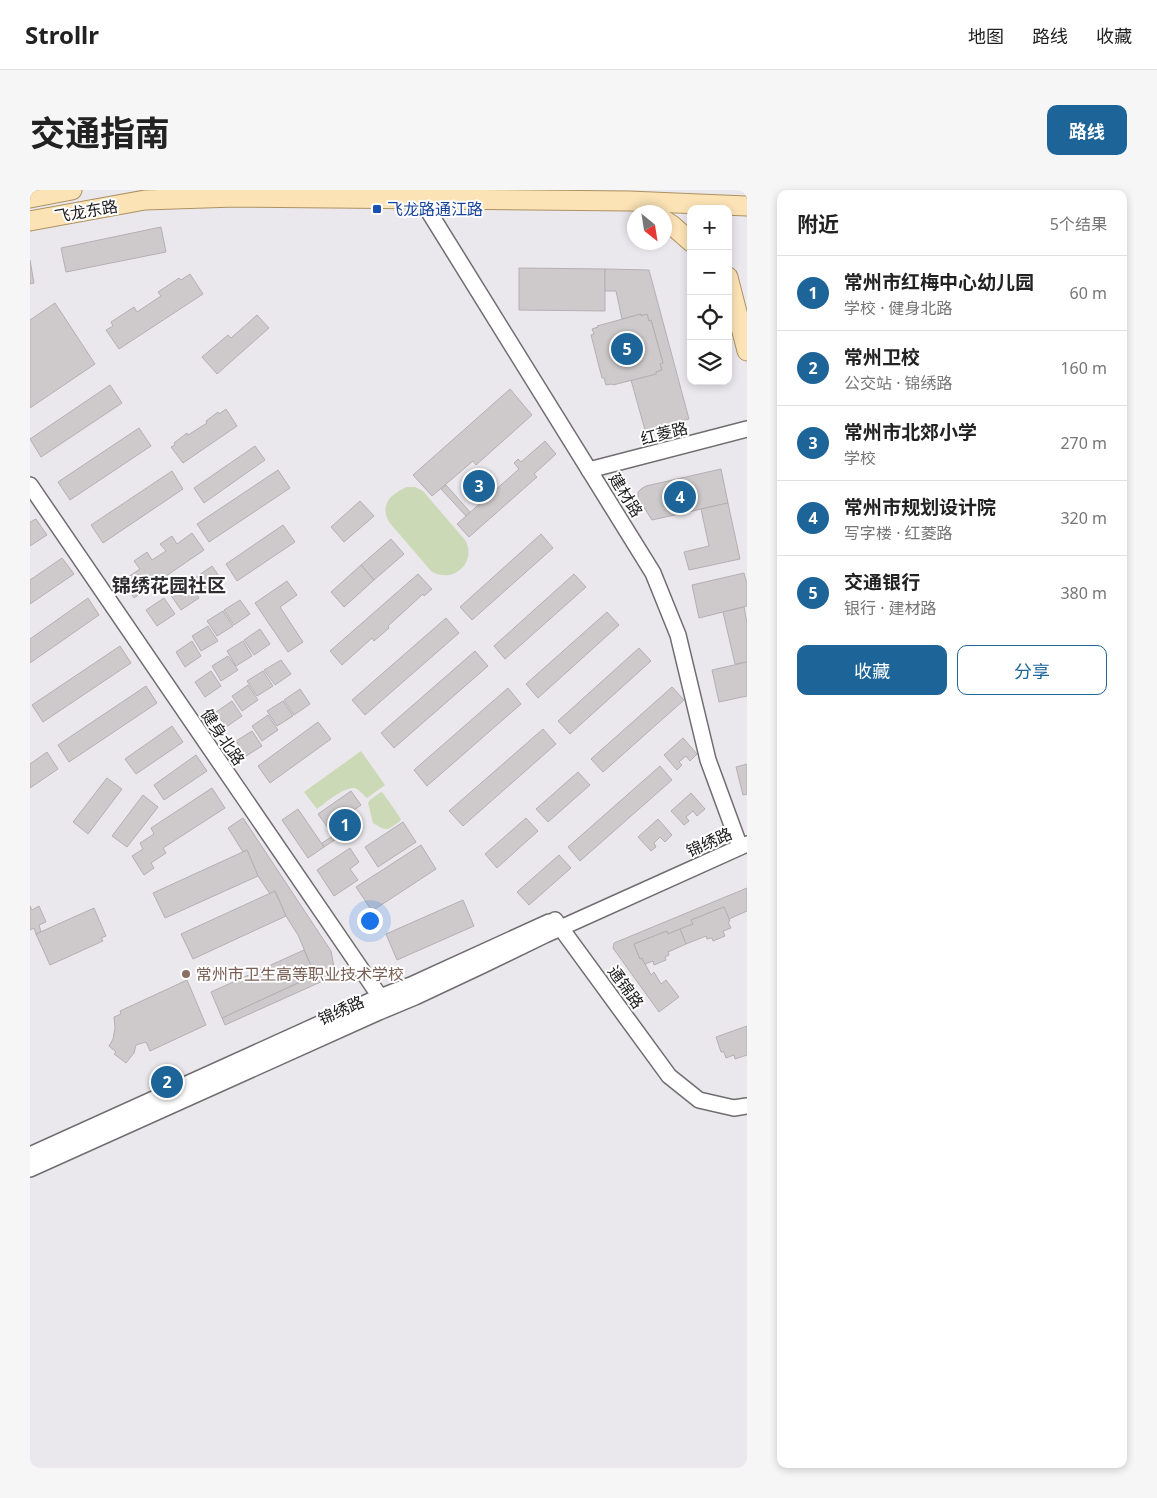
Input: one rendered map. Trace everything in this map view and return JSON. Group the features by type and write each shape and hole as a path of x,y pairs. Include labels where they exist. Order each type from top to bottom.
{"main road":[{"name":"飞龙东路","path":"30,198 72,190"},
{"name":"飞龙东路","path":"30,221 145,200 235,197 710,201 747,206"},
{"path":"630,201 638,205"},
{"path":"672,225 687,238"},
{"path":"732,300 747,351"}],"street":[{"name":"建材路","path":"422,199 653,573 678,635 708,760 744,839"},
{"name":"红菱路","path":"589,470 747,429"},
{"name":"健身北路","path":"30,485 384,1002"},
{"name":"锦绣路","path":"30,1169 384,1002 411,985 557,923 744,839"},
{"name":"通锦路","path":"557,923 669,1076 699,1100 734,1108 747,1106"},
{"name":"锦绣路","path":"30,1155 384,1002"}],"green space":[{"path":"407,487 415,487 423,491 465,540 468,556 461,569 447,575 439,575 431,571 389,522 385,510 388,500"},
{"path":"361,751 385,785 367,798 356,789 350,788 317,809 304,792"},
{"path":"381,792 401,819 387,829 373,823 368,803"}],"building":[{"path":"161,227 166,252 66,272 61,248"},
{"path":"30,260 34,283 30,284"},
{"path":"519,268 605,269 605,311 519,310"},
{"path":"605,269 649,270 689,419 645,430 631,380 656,374 656,372 662,370 660,364 663,363 651,320 649,321 647,314 622,319 616,291 605,291"},
{"path":"190,274 203,294 119,349 106,330 113,326 111,322 134,307 137,312 161,296 158,292 179,278 181,280"},
{"path":"55,303 95,364 30,408 30,320"},
{"path":"641,314 641,316 647,314 649,321 651,320 663,363 660,364 662,370 656,372 656,374 613,385 606,385 604,378 602,378 591,335 594,334 592,329"},
{"path":"257,315 269,328 217,374 202,357 228,335 231,338"},
{"path":"110,385 122,403 41,457 30,439"},
{"path":"510,389 532,415 476,465 473,461 432,496 413,475"},
{"path":"226,409 237,426 183,463 171,447 175,445 174,443 187,433 188,435 207,423 206,421 218,412 219,414"},
{"path":"139,428 151,446 70,500 58,482"},
{"path":"545,441 556,454 534,474 537,477 469,537 457,524 519,469 514,463 518,459 521,462"},
{"path":"255,446 265,460 204,503 194,488"},
{"path":"721,469 728,503 652,520 638,498 638,492 646,486"},
{"path":"278,470 290,488 209,542 197,524"},
{"path":"172,471 183,489 103,543 91,525"},
{"path":"446,485 470,512 466,516 441,489"},
{"path":"360,501 374,516 344,542 331,527"},
{"path":"728,503 740,559 689,570 684,552 709,546 701,509"},
{"path":"36,519 47,535 30,546 30,522"},
{"path":"283,525 295,542 237,581 226,564"},
{"path":"192,533 204,550 134,598 122,581 140,569 134,561 147,552 152,560 166,551 160,544 172,536 177,544"},
{"path":"541,534 553,548 472,620 460,607"},
{"path":"391,539 404,554 374,580 361,565"},
{"path":"62,558 74,574 30,604 30,580"},
{"path":"361,565 374,580 344,607 331,592"},
{"path":"212,566 223,582 205,594 195,578"},
{"path":"744,573 747,584 747,606 699,618 692,585"},
{"path":"418,574 432,589 424,596 423,594 374,641 372,638 342,665 330,651"},
{"path":"574,574 586,587 505,659 494,646"},
{"path":"287,581 297,595 280,607 303,642 288,652 255,603"},
{"path":"188,582 199,598 181,610 170,594"},
{"path":"88,598 99,615 30,663 30,639"},
{"path":"164,598 175,614 157,626 146,610"},
{"path":"240,600 250,614 234,625 224,610"},
{"path":"744,607 747,623 747,662 735,664 723,612"},
{"path":"223,611 233,626 217,636 207,621"},
{"path":"607,612 619,625 538,698 526,684"},
{"path":"446,618 459,633 365,715 352,700"},
{"path":"208,626 218,641 201,651 192,636"},
{"path":"260,629 270,644 254,655 244,640"},
{"path":"192,641 201,656 185,667 176,652"},
{"path":"243,641 252,656 236,666 227,651"},
{"path":"120,646 131,663 43,722 32,705"},
{"path":"639,648 651,661 570,734 558,721"},
{"path":"475,651 488,666 394,748 381,733"},
{"path":"228,656 238,670 221,681 212,666"},
{"path":"281,660 291,674 275,685 264,670"},
{"path":"747,662 747,696 719,702 712,670"},
{"path":"211,671 221,686 205,697 195,682"},
{"path":"263,671 273,686 257,696 247,681"},
{"path":"248,685 258,700 242,711 232,696"},
{"path":"146,686 157,703 69,762 58,745"},
{"path":"672,687 684,700 603,772 591,759"},
{"path":"508,688 521,704 427,786 414,770"},
{"path":"300,689 310,704 294,715 284,700"},
{"path":"232,701 242,716 226,727 216,712"},
{"path":"283,701 293,716 277,726 267,711"},
{"path":"268,715 278,730 262,741 252,726"},
{"path":"318,722 331,739 270,783 258,766"},
{"path":"172,726 183,742 136,774 125,759"},
{"path":"543,729 556,744 463,826 449,811"},
{"path":"252,731 262,746 246,756 236,741"},
{"path":"683,738 697,754 690,761 686,756 679,762 682,765 677,770 664,755"},
{"path":"47,752 58,769 30,788 30,764"},
{"path":"196,755 207,771 164,800 154,785"},
{"path":"747,764 747,794 743,795 736,767"},
{"path":"660,766 672,780 580,861 568,847"},
{"path":"578,772 590,785 548,822 536,809"},
{"path":"107,778 122,789 88,834 73,822"},
{"path":"212,788 225,808 163,848 166,853 151,863 154,868 144,875 132,856 143,849 140,843 154,834 151,828"},
{"path":"351,791 361,805 351,812 359,823 336,839 318,814"},
{"path":"691,793 705,809 697,816 693,811 686,817 689,821 684,825 671,811"},
{"path":"143,795 158,807 127,847 112,836"},
{"path":"298,809 324,847 308,858 282,820"},
{"path":"243,818 331,951 334,967 332,974 325,980 225,1025 222,1018 315,975 298,935 286,916 275,891 270,894 258,876 247,850 243,852 228,828"},
{"path":"526,818 538,831 497,868 485,854"},
{"path":"658,819 672,835 665,842 660,837 654,843 656,847 651,851 638,837"},
{"path":"403,822 416,842 378,867 365,847"},
{"path":"333,836 336,839 324,847 322,843"},
{"path":"421,845 436,869 372,911 356,887"},
{"path":"350,848 359,862 350,869 358,880 334,896 317,870"},
{"path":"247,850 258,876 165,918 153,893"},
{"path":"559,855 571,868 529,905 517,892"},
{"path":"747,888 747,911 729,919 724,907 691,920 693,924 668,934 667,931 634,944 640,959 642,958 651,975 654,972 661,984 666,980 679,997 659,1012 613,948 614,943"},
{"path":"275,891 286,916 193,959 181,934"},
{"path":"463,900 474,926 397,960 386,934"},
{"path":"30,906 32,910 39,906 46,922 39,925 41,932 36,934 34,928 30,930"},
{"path":"724,907 731,928 723,931 725,936 713,941 712,938 707,939 706,936 686,944 680,929 693,924 691,920"},
{"path":"94,908 106,936 101,938 103,941 50,965 36,934"},
{"path":"680,929 686,944 668,952 669,955 665,957 666,960 654,965 653,961 645,964 642,958 640,959 634,944 667,931 668,934"},
{"path":"304,950 315,975 222,1018 211,992"},
{"path":"187,980 206,1025 150,1051 146,1042 136,1045 134,1053 126,1063 114,1054 116,1052 109,1046 113,1039 115,1028 114,1017 121,1014 120,1011"},
{"path":"747,1026 747,1055 735,1059 734,1055 726,1058 724,1052 721,1052 716,1037"}],"place":[{"name":"飞龙路通江路","path":"377,209"},
{"name":"交通银行","path":"627,349"},
{"name":"常州市北郊小学","path":"479,486"},
{"name":"常州市规划设计院","path":"680,497"},
{"name":"常州市红梅中心幼儿园","path":"345,825"},
{"name":"常州市卫生高等职业技术学校","path":"186,974"},
{"name":"常州卫校","path":"167,1082"}],"district":[{"name":"锦绣花园社区","path":"169,585"}]}
